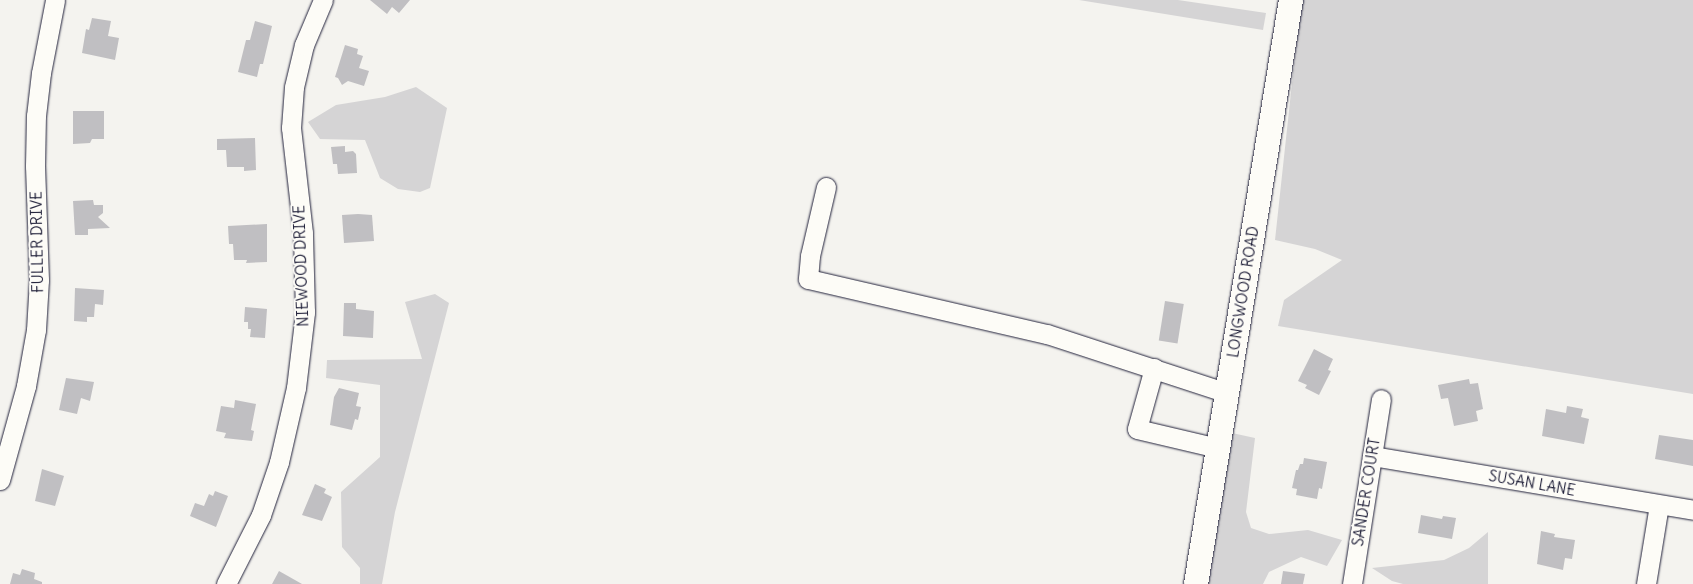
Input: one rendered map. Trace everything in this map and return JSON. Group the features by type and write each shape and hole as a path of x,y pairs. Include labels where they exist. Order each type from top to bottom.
{"main road":[{"name":"LONGWOOD ROAD","path":"1196,584 1291,0"}],"street":[{"name":"FULLER DRIVE","path":"0,480 7,430 26,386 36,330 39,280 35,166 36,116 41,73 56,0"},
{"name":"NIEWOOD DRIVE","path":"226,584 264,506 279,462 296,388 305,312 303,233 291,128 294,87 304,45 323,0"},
{"path":"826,187 810,256 808,279 1047,334 1227,393"},
{"path":"1154,368 1137,429 1218,448"},
{"name":"SANDER COURT","path":"1352,584 1381,399"},
{"name":"SUSAN LANE","path":"1372,456 1693,510"},
{"path":"1646,584 1659,505"}],"shaded area":[{"path":"1079,0 1178,0 1266,13 1263,30"},
{"path":"1301,0 1693,0 1693,394 1278,326 1284,300 1342,260 1315,249 1275,240"},
{"path":"416,87 447,108 430,188 420,192 398,189 380,178 365,140 320,139 308,122 336,105 385,97"},
{"path":"435,294 449,303 395,512 382,584 360,584 360,568 342,547 341,492 380,457 380,385 326,378 327,360 422,359 405,302"},
{"path":"1232,433 1255,438 1246,512 1251,528 1269,534 1308,530 1342,540 1327,566 1301,557 1269,572 1263,584 1206,584"},
{"path":"1488,532 1488,584 1403,584 1392,581 1372,568 1444,560 1469,548"}],"building":[{"path":"370,0 410,0 399,13 392,7 387,14"},
{"path":"92,18 111,21 108,36 119,38 115,60 82,53 86,29 89,30"},
{"path":"255,21 272,26 263,64 260,64 257,77 238,72 246,40 250,40"},
{"path":"345,45 358,49 357,54 363,56 359,68 369,71 364,86 348,81 342,85 338,78 335,77"},
{"path":"73,111 104,111 104,139 92,139 90,143 73,144"},
{"path":"255,138 256,170 244,171 244,167 227,167 226,150 217,150 217,139"},
{"path":"345,146 345,152 353,151 356,154 357,173 338,174 337,164 333,164 331,147"},
{"path":"93,200 94,205 103,205 103,213 98,217 110,228 88,229 88,235 75,235 73,201"},
{"path":"342,215 372,215 374,241 344,243"},
{"path":"267,224 267,262 246,263 247,260 234,260 233,244 229,244 228,226"},
{"path":"75,288 104,290 103,305 95,304 94,317 87,317 87,322 74,321"},
{"path":"1165,301 1184,304 1178,343 1159,341"},
{"path":"344,303 356,303 356,309 374,311 373,338 343,336"},
{"path":"245,307 267,309 265,338 250,337 251,329 248,329 248,322 244,322"},
{"path":"1314,349 1333,359 1328,370 1331,371 1319,395 1305,388 1307,385 1298,381"},
{"path":"66,378 94,382 90,401 81,398 77,414 59,410"},
{"path":"1469,379 1470,384 1478,383 1483,409 1476,411 1478,421 1454,426 1448,398 1441,399 1438,385"},
{"path":"339,388 359,393 356,406 361,407 358,420 355,419 352,430 330,425 334,397"},
{"path":"235,400 256,404 251,430 254,431 252,441 224,438 226,433 216,431 221,406 234,408"},
{"path":"1567,406 1583,409 1581,417 1589,419 1584,444 1542,436 1546,409 1566,413"},
{"path":"1659,435 1693,440 1693,466 1655,459"},
{"path":"1304,458 1327,462 1322,489 1319,488 1317,499 1296,495 1297,489 1292,488 1296,470 1298,470 1300,464 1303,464"},
{"path":"42,469 64,476 55,506 35,501"},
{"path":"315,484 326,489 324,493 332,497 322,521 302,515"},
{"path":"215,491 228,496 216,527 190,516 195,503 204,506 209,494 213,496"},
{"path":"1421,515 1442,519 1443,516 1456,518 1452,539 1418,533"},
{"path":"1541,531 1555,534 1554,537 1575,540 1572,559 1565,558 1563,570 1537,564"},
{"path":"22,569 35,573 34,579 42,582 42,584 10,584 13,573 20,575"},
{"path":"279,571 302,584 272,584"},
{"path":"1283,571 1305,574 1303,584 1281,584"}]}
